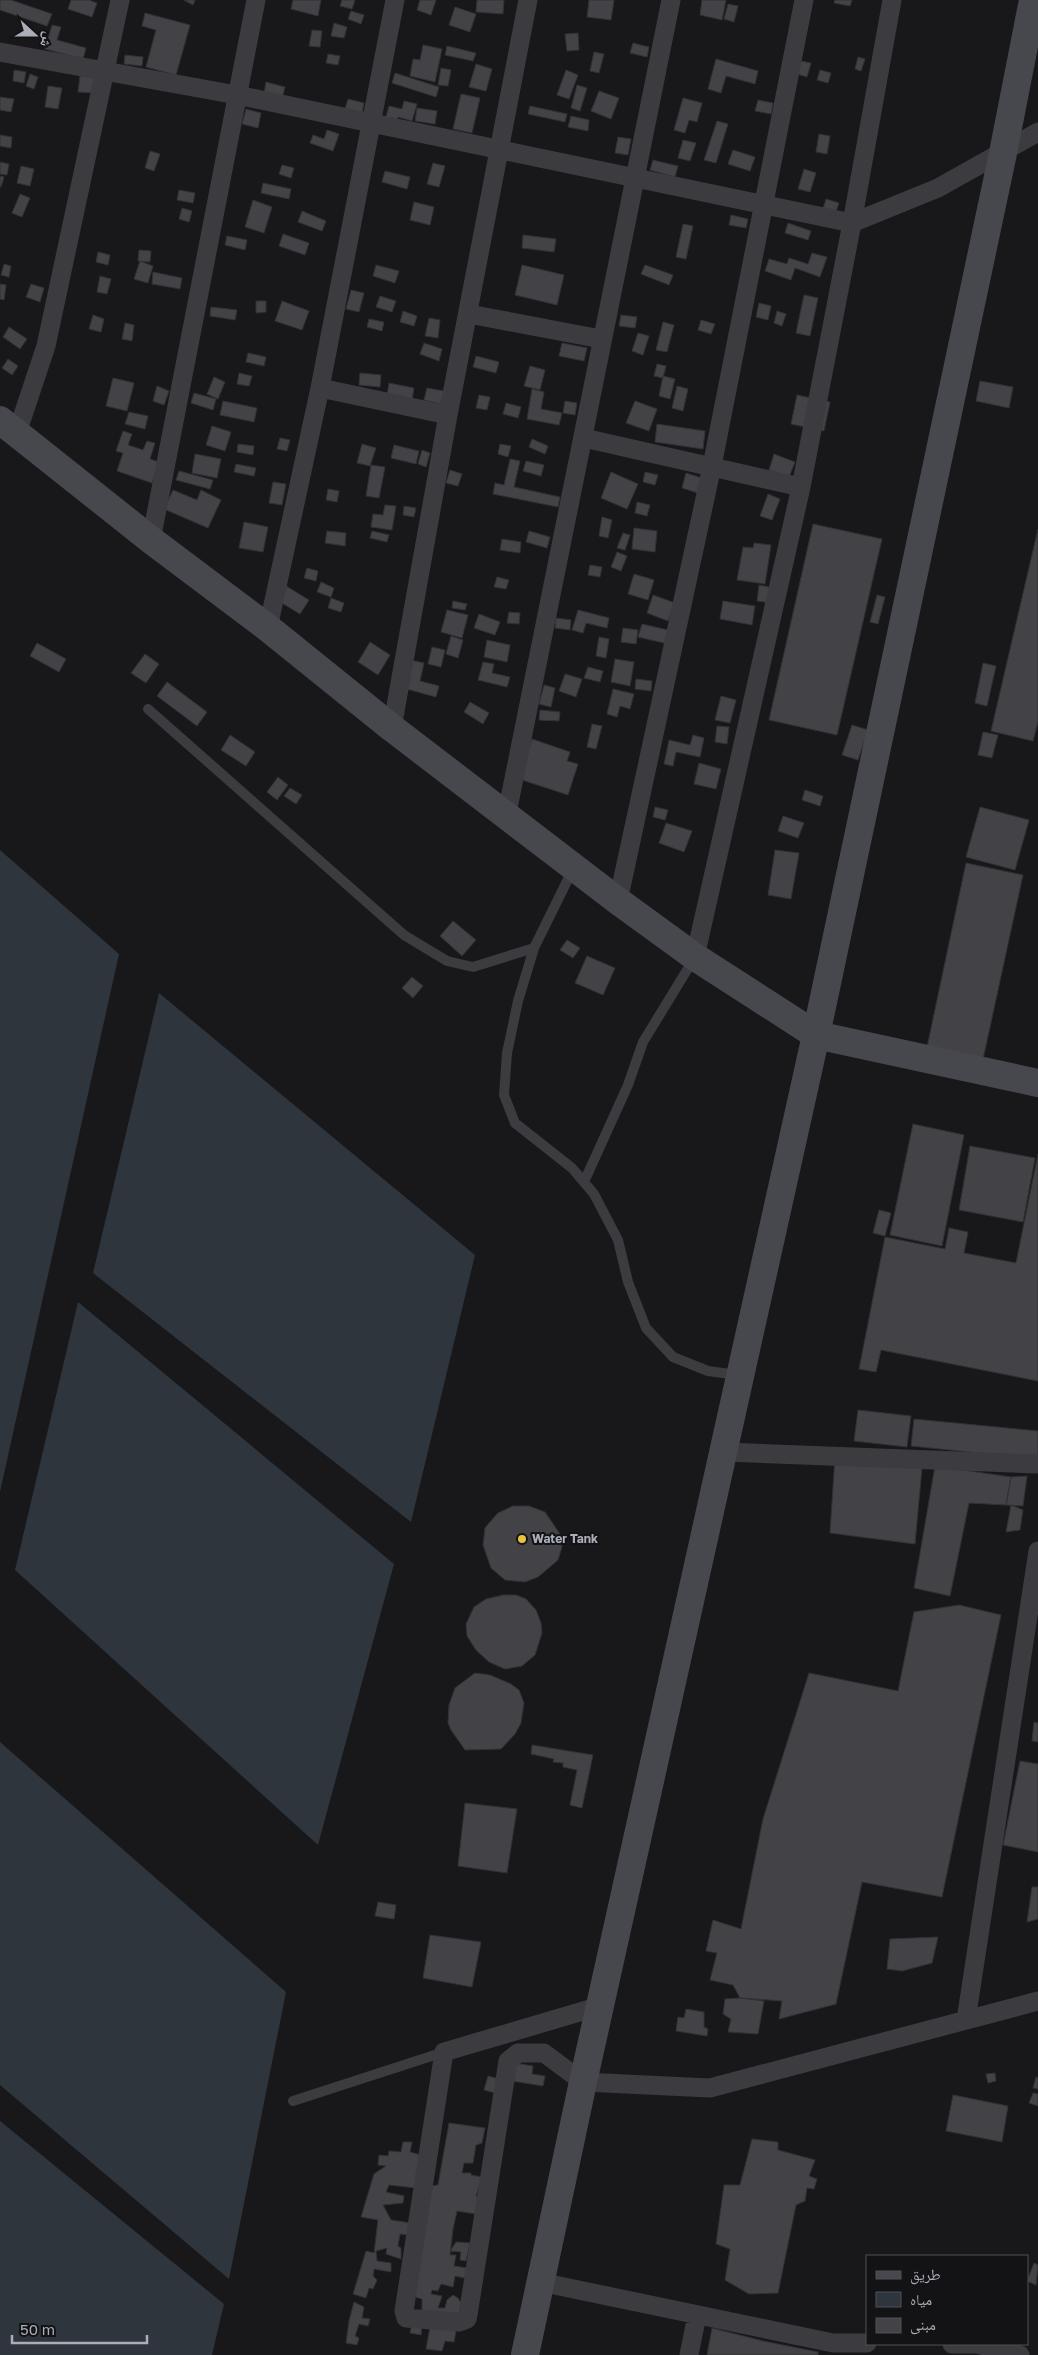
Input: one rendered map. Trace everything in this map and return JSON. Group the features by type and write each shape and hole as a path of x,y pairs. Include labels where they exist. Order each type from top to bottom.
{"street":[{"path":"120,0 46,346 8,427 151,540 268,628 392,728 507,814 618,901 695,956 816,1035 1038,1083"},
{"path":"151,540 256,0"},
{"path":"268,628 320,388 395,0"},
{"path":"392,728 448,415 469,314 497,150 528,0"},
{"path":"507,814 584,438 601,339 671,0"},
{"path":"618,901 712,466 804,0"},
{"path":"695,956 801,487 852,223 892,0"},
{"path":"525,2355 583,2082 742,1376 816,1035 1003,153 1033,0"},
{"path":"0,52 237,95 852,223 938,188 1038,132"},
{"path":"469,314 601,339"},
{"path":"320,388 448,415"},
{"path":"584,438 801,487"},
{"path":"725,1452 1038,1464"},
{"path":"966,2020 1038,1550"},
{"path":"600,2006 444,2052 404,2311 406,2318 411,2320 459,2322 467,2319 508,2061 518,2053 544,2053 583,2082 710,2088 1038,2001"},
{"path":"540,2282 698,2315 832,2349 866,2343"},
{"path":"689,2355 698,2315"},
{"path":"981,2345 1020,2355"}],"lane":[{"path":"148,709 411,939 447,961 473,967 534,948"},
{"path":"574,867 534,948 514,1018 507,1053 504,1095 515,1123 572,1168 594,1194 618,1240 628,1282 646,1328 672,1357 708,1371 742,1376"},
{"path":"584,1182 628,1085 643,1042 695,956"},
{"path":"293,2101 444,2052"}],"water":[{"path":"0,850 119,954 0,1492"},
{"path":"159,993 475,1255 411,1522 93,1273"},
{"path":"78,1302 394,1564 318,1845 15,1570"},
{"path":"0,1742 286,1992 229,2279 0,2085"},
{"path":"0,2121 224,2304 212,2355 0,2355"}],"building":[{"path":"0,0 11,0 52,14 47,26 0,10"},
{"path":"71,0 89,0 97,3 92,17 68,9"},
{"path":"184,0 195,0 193,5"},
{"path":"293,0 321,0 318,16 291,9"},
{"path":"342,0 355,0 352,9 340,6"},
{"path":"420,0 436,0 431,15 417,10"},
{"path":"477,0 504,0 503,14 476,12"},
{"path":"589,0 614,0 611,20 587,17"},
{"path":"702,0 726,0 722,20 700,15"},
{"path":"835,0 852,0 850,6 834,3"},
{"path":"728,4 738,6 734,22 724,19"},
{"path":"455,7 476,14 470,32 449,25"},
{"path":"351,11 364,15 361,24 348,19"},
{"path":"145,13 190,25 176,75 146,67 156,30 142,26"},
{"path":"334,23 347,27 344,38 331,36"},
{"path":"52,25 61,27 57,40 86,48 83,59 45,49"},
{"path":"312,30 322,31 320,47 309,46"},
{"path":"578,33 579,50 567,51 565,34"},
{"path":"633,43 649,47 647,57 630,53"},
{"path":"423,45 442,49 435,82 410,76 413,59 420,60"},
{"path":"447,46 476,53 473,61 445,55"},
{"path":"594,52 604,54 599,73 590,71"},
{"path":"328,54 340,56 338,65 326,63"},
{"path":"125,55 143,57 142,66 124,64"},
{"path":"858,57 865,59 861,71 855,69"},
{"path":"716,59 758,71 755,84 726,76 721,93 708,89"},
{"path":"801,61 811,63 807,77 797,74"},
{"path":"476,64 492,69 486,91 469,87"},
{"path":"441,68 451,70 448,86 438,85"},
{"path":"14,70 26,72 24,83 13,81"},
{"path":"566,70 578,75 569,99 557,95"},
{"path":"820,70 831,73 828,83 817,80"},
{"path":"395,73 439,87 436,97 392,83"},
{"path":"30,74 38,77 34,89 26,86"},
{"path":"80,76 97,78 95,93 78,92"},
{"path":"266,82 285,87 282,98 264,94"},
{"path":"577,85 587,88 580,111 571,108"},
{"path":"48,86 62,88 58,109 45,107"},
{"path":"599,91 619,98 611,119 591,111"},
{"path":"461,94 480,98 472,133 453,129"},
{"path":"0,97 14,99 11,112 0,110"},
{"path":"683,98 702,103 697,122 689,120 685,133 674,130"},
{"path":"348,99 364,103 362,113 345,109"},
{"path":"758,100 773,103 771,114 755,111"},
{"path":"404,101 417,104 412,121 398,117 396,127 384,124 389,106 402,109"},
{"path":"530,106 567,114 565,122 528,114"},
{"path":"417,108 437,111 435,124 415,121"},
{"path":"246,109 261,113 258,128 242,124"},
{"path":"571,116 589,120 588,131 568,127"},
{"path":"717,121 728,124 716,163 704,160"},
{"path":"327,130 339,134 333,151 310,143 313,135 324,139"},
{"path":"819,134 830,136 827,154 816,152"},
{"path":"0,135 12,137 11,148 0,146"},
{"path":"618,137 631,139 628,155 615,153"},
{"path":"683,140 696,143 690,161 678,158"},
{"path":"733,150 755,157 750,171 728,164"},
{"path":"150,151 160,154 154,171 145,168"},
{"path":"653,160 678,166 675,177 650,170"},
{"path":"0,162 9,164 7,175 0,174"},
{"path":"433,163 445,166 439,187 427,184"},
{"path":"282,165 294,168 291,178 279,174"},
{"path":"21,166 34,169 30,186 17,183"},
{"path":"804,169 816,173 810,192 798,189"},
{"path":"385,171 410,177 407,189 382,182"},
{"path":"0,176 4,177 1,187 0,187"},
{"path":"263,183 291,189 289,199 261,193"},
{"path":"179,190 195,193 193,203 177,200"},
{"path":"20,194 30,198 22,217 12,213"},
{"path":"826,199 839,203 834,217 822,212"},
{"path":"253,200 272,207 264,233 245,227"},
{"path":"414,202 434,207 430,225 410,220"},
{"path":"182,208 192,211 189,222 179,219"},
{"path":"302,211 326,221 322,231 298,222"},
{"path":"731,215 748,219 746,228 729,225"},
{"path":"788,223 811,231 808,240 785,233"},
{"path":"683,224 693,226 686,259 676,257"},
{"path":"283,234 309,243 305,255 279,246"},
{"path":"523,235 556,239 554,252 522,248"},
{"path":"227,236 247,240 245,250 225,245"},
{"path":"139,250 151,251 150,262 138,261"},
{"path":"98,252 110,255 108,265 96,262"},
{"path":"812,253 827,257 820,277 795,268 791,280 765,271 769,259 787,264 789,258 808,264"},
{"path":"140,261 153,266 148,283 134,279"},
{"path":"4,264 11,266 9,277 1,275"},
{"path":"376,265 399,271 395,283 373,276"},
{"path":"522,265 564,275 557,305 515,295"},
{"path":"645,265 673,275 669,285 641,274"},
{"path":"153,272 182,278 180,289 152,284"},
{"path":"100,276 111,279 107,294 97,292"},
{"path":"0,284 6,285 4,300 0,299"},
{"path":"31,284 44,288 40,302 26,297"},
{"path":"351,290 364,293 359,312 346,309"},
{"path":"804,295 818,298 810,336 796,333"},
{"path":"380,296 396,301 392,312 376,307"},
{"path":"256,301 266,301 266,312 256,313"},
{"path":"282,301 309,311 302,330 275,321"},
{"path":"759,303 771,306 768,320 756,317"},
{"path":"211,307 237,310 235,320 210,316"},
{"path":"403,311 417,316 414,326 400,322"},
{"path":"777,311 786,314 782,326 774,323"},
{"path":"93,315 104,319 101,332 89,329"},
{"path":"621,315 637,317 635,328 619,326"},
{"path":"429,318 440,320 438,338 425,336"},
{"path":"369,319 384,322 382,331 367,327"},
{"path":"701,320 715,324 711,334 698,330"},
{"path":"663,322 674,325 667,352 656,350"},
{"path":"125,323 134,325 132,341 122,339"},
{"path":"9,327 27,339 20,349 3,337"},
{"path":"638,333 649,336 643,355 632,351"},
{"path":"424,343 442,349 439,361 420,354"},
{"path":"562,343 587,348 584,361 559,356"},
{"path":"248,353 266,357 264,366 246,362"},
{"path":"476,356 499,362 496,373 473,367"},
{"path":"8,359 18,366 12,375 2,368"},
{"path":"657,364 666,366 663,378 654,376"},
{"path":"530,366 545,370 540,390 524,386"},
{"path":"239,373 252,376 249,386 237,384"},
{"path":"360,373 381,375 380,387 359,385"},
{"path":"663,376 675,379 670,399 659,396"},
{"path":"214,377 225,382 218,399 207,394"},
{"path":"113,378 134,383 127,411 106,406"},
{"path":"980,381 1013,387 1009,408 976,401"},
{"path":"389,383 414,388 412,401 387,396"},
{"path":"157,386 169,391 164,405 153,401"},
{"path":"677,386 688,389 683,411 672,408"},
{"path":"427,388 444,391 441,404 424,400"},
{"path":"532,389 544,392 541,409 562,413 559,425 527,419"},
{"path":"194,393 216,399 213,410 191,403"},
{"path":"479,395 490,397 487,410 476,408"},
{"path":"797,395 830,402 824,431 791,424"},
{"path":"223,401 257,408 254,422 220,415"},
{"path":"565,401 577,403 575,415 563,413"},
{"path":"635,401 657,409 649,431 626,423"},
{"path":"506,403 521,407 518,418 503,414"},
{"path":"129,412 148,416 145,429 125,424"},
{"path":"657,424 705,431 703,449 655,442"},
{"path":"212,426 231,432 225,451 206,445"},
{"path":"123,431 132,434 128,445 143,450 147,441 155,443 150,459 159,462 152,483 117,471 123,453 116,451"},
{"path":"280,438 290,440 287,451 277,449"},
{"path":"532,439 548,446 545,454 529,447"},
{"path":"238,444 254,446 253,455 237,452"},
{"path":"362,444 376,448 370,466 357,463"},
{"path":"500,444 511,446 508,457 498,454"},
{"path":"394,445 419,451 416,464 391,458"},
{"path":"422,450 430,453 426,467 418,464"},
{"path":"195,454 221,459 217,478 192,473"},
{"path":"774,454 795,462 789,477 769,470"},
{"path":"510,459 520,461 514,487 560,497 558,507 493,494 495,483 504,485"},
{"path":"526,461 544,465 541,476 523,471"},
{"path":"236,464 256,468 254,476 234,472"},
{"path":"371,465 385,467 379,498 366,496"},
{"path":"450,470 462,474 458,486 446,483"},
{"path":"179,471 213,480 210,489 176,480"},
{"path":"611,472 638,484 627,509 601,498"},
{"path":"645,472 658,475 655,485 643,482"},
{"path":"686,473 705,479 701,494 682,488"},
{"path":"273,482 286,484 282,505 269,503"},
{"path":"328,489 339,491 337,502 326,500"},
{"path":"173,490 197,500 201,490 221,500 208,528 164,509"},
{"path":"768,494 780,499 772,520 760,516"},
{"path":"637,502 650,505 647,516 635,513"},
{"path":"385,505 396,506 392,530 371,527 373,514 383,515"},
{"path":"404,506 416,508 414,517 403,515"},
{"path":"602,517 612,520 608,538 599,536"},
{"path":"244,522 268,527 263,552 239,548"},
{"path":"813,524 882,539 837,735 769,720"},
{"path":"634,528 657,531 655,552 632,549"},
{"path":"1038,529 1038,722 1033,741 991,731"},
{"path":"327,531 346,533 345,546 325,543"},
{"path":"372,531 389,535 387,542 370,538"},
{"path":"529,531 550,537 547,548 526,542"},
{"path":"623,533 630,535 625,550 617,548"},
{"path":"502,539 521,542 520,553 500,550"},
{"path":"754,543 771,545 765,584 737,580 743,547 753,548"},
{"path":"617,552 627,556 621,571 611,567"},
{"path":"590,565 602,567 600,577 588,575"},
{"path":"307,568 318,571 316,581 304,578"},
{"path":"634,574 654,580 648,600 628,594"},
{"path":"497,577 509,580 506,589 494,587"},
{"path":"321,582 334,588 331,597 317,592"},
{"path":"759,585 774,588 772,603 757,601"},
{"path":"286,586 309,600 300,614 277,600"},
{"path":"653,595 675,603 668,621 647,613"},
{"path":"877,595 885,597 878,624 870,622"},
{"path":"331,598 344,603 341,612 328,608"},
{"path":"453,601 467,604 465,610 452,608"},
{"path":"723,601 755,606 752,625 720,619"},
{"path":"447,610 468,615 462,638 441,632"},
{"path":"578,610 609,618 607,628 586,623 583,633 572,630"},
{"path":"509,612 520,613 519,624 507,623"},
{"path":"479,614 500,622 495,635 474,628"},
{"path":"556,618 571,620 570,630 555,628"},
{"path":"642,624 668,630 664,643 638,637"},
{"path":"623,628 638,630 636,644 621,642"},
{"path":"451,636 463,640 458,658 446,654"},
{"path":"599,637 609,639 606,658 596,656"},
{"path":"487,640 510,645 507,662 484,657"},
{"path":"370,642 390,655 378,675 358,662"},
{"path":"37,643 66,659 59,672 30,656"},
{"path":"432,647 445,650 441,667 428,664"},
{"path":"145,654 159,664 146,683 131,673"},
{"path":"615,659 634,662 630,686 611,682"},
{"path":"410,660 424,663 420,681 439,686 436,697 403,688"},
{"path":"483,662 494,664 492,673 510,677 507,687 478,680"},
{"path":"983,663 996,666 987,706 975,703"},
{"path":"588,667 603,671 600,682 584,678"},
{"path":"565,674 582,679 576,697 559,691"},
{"path":"636,679 652,681 651,691 635,689"},
{"path":"167,682 207,712 197,726 157,696"},
{"path":"544,685 555,688 551,707 539,704"},
{"path":"613,689 634,694 630,709 620,706 617,717 607,714"},
{"path":"721,696 736,700 730,723 715,720"},
{"path":"470,702 489,713 483,724 464,712"},
{"path":"540,710 560,712 559,721 539,720"},
{"path":"592,724 602,726 596,749 587,747"},
{"path":"852,725 868,730 858,760 842,755"},
{"path":"717,726 729,727 727,744 715,742"},
{"path":"983,732 998,735 992,758 978,755"},
{"path":"230,735 255,752 246,766 221,750"},
{"path":"693,735 704,738 700,757 676,752 673,766 664,764 669,740 690,745"},
{"path":"532,739 570,752 567,761 578,764 568,795 519,779"},
{"path":"699,763 721,769 716,789 694,784"},
{"path":"278,777 288,785 277,800 267,792"},
{"path":"290,788 302,795 296,804 284,796"},
{"path":"805,790 823,796 820,806 802,800"},
{"path":"655,807 668,810 665,820 653,817"},
{"path":"980,807 1029,820 1015,870 966,857"},
{"path":"783,816 804,823 798,838 778,831"},
{"path":"666,823 692,831 684,852 659,843"},
{"path":"775,850 799,853 791,899 768,895"},
{"path":"966,863 1023,875 982,1064 926,1052"},
{"path":"453,921 476,940 462,956 440,936"},
{"path":"567,940 580,948 573,958 560,950"},
{"path":"587,956 615,968 603,995 575,983"},
{"path":"412,977 423,986 413,998 402,988"},
{"path":"913,1124 964,1135 942,1246 890,1235"},
{"path":"970,1146 1035,1158 1023,1222 959,1210"},
{"path":"1038,1154 1038,1381 881,1350 876,1372 859,1369 885,1237 945,1249 949,1228 968,1232 964,1253 1016,1263"},
{"path":"879,1210 891,1213 885,1236 873,1233"},
{"path":"858,1410 911,1416 907,1447 854,1441"},
{"path":"914,1419 1038,1431 1038,1459 911,1446"},
{"path":"835,1456 922,1468 915,1544 830,1533"},
{"path":"935,1466 1011,1477 1006,1505 969,1503 950,1596 914,1588"},
{"path":"1027,1476 1023,1506 1006,1505 1011,1477"},
{"path":"1011,1505 1023,1510 1020,1530 1006,1532"},
{"name":"Water Tank","path":"513,1506 529,1506 545,1512 560,1534 562,1547 558,1560 538,1577 525,1582 505,1580 491,1568 483,1545 485,1528 498,1513"},
{"path":"503,1595 516,1595 526,1599 536,1610 541,1623 542,1633 535,1655 522,1666 505,1669 489,1662 476,1650 467,1636 466,1624 474,1607 486,1599"},
{"path":"959,1605 1001,1615 942,1897 862,1882 836,2004 779,2019 782,2001 740,1998 733,1985 710,1980 717,1953 706,1951 713,1920 741,1929 763,1819 809,1673 898,1691 914,1612"},
{"path":"475,1673 490,1675 511,1684 519,1690 524,1703 521,1723 515,1734 501,1749 465,1750 448,1723 449,1705 455,1688"},
{"path":"1034,1722 1038,1723 1038,1742 1032,1741"},
{"path":"532,1745 593,1755 582,1808 570,1805 577,1770 563,1767 563,1763 553,1762 554,1759 531,1754"},
{"path":"1020,1761 1038,1764 1038,1852 1003,1845"},
{"path":"465,1803 517,1809 507,1873 458,1866"},
{"path":"1032,1887 1038,1887 1038,1919 1027,1922"},
{"path":"378,1902 396,1905 394,1919 375,1916"},
{"path":"430,1935 481,1942 472,1987 423,1978"},
{"path":"938,1937 932,1963 902,1971 887,1969 890,1939"},
{"path":"740,1998 764,2001 758,2034 728,2032 731,2019 723,2014 725,1999"},
{"path":"686,2009 704,2012 704,2027 708,2029 707,2036 676,2031 678,2017 684,2018"},
{"path":"515,2063 533,2066 532,2074 545,2076 543,2086 512,2081"},
{"path":"995,2073 996,2081 988,2083 986,2074"},
{"path":"488,2076 503,2080 499,2094 484,2090"},
{"path":"1036,2077 1038,2078 1038,2089 1033,2088"},
{"path":"1033,2093 1038,2094 1038,2106 1029,2103"},
{"path":"953,2095 1008,2106 1002,2142 946,2131"},
{"path":"449,2123 485,2128 482,2143 476,2145 473,2163 464,2163 462,2173 471,2173 471,2175 482,2177 476,2196 484,2200 482,2215 457,2211 450,2255 456,2255 454,2266 474,2269 464,2278 455,2276 453,2287 441,2284 438,2291 432,2290 431,2294 442,2296 438,2308 445,2308 447,2300 453,2295 458,2298 461,2303 458,2320 422,2319 422,2299 415,2297 430,2186 438,2185"},
{"path":"752,2139 778,2142 778,2150 815,2160 809,2176 817,2179 814,2189 807,2188 805,2201 796,2205 778,2293 749,2294 725,2280 730,2249 716,2244 724,2185 740,2185"},
{"path":"403,2142 412,2142 410,2152 421,2155 416,2188 389,2185 386,2192 404,2196 403,2203 383,2205 391,2220 411,2223 409,2235 400,2234 398,2246 401,2248 401,2259 386,2254 387,2248 376,2251 377,2261 391,2263 391,2272 374,2269 373,2276 377,2280 373,2289 369,2288 366,2298 353,2294 366,2251 374,2253 378,2220 361,2217 374,2174 386,2166 378,2165 379,2155 388,2156 389,2151 401,2152"},
{"path":"456,2242 470,2243 466,2261 460,2260 461,2252 450,2251"},
{"path":"1034,2263 1038,2265 1036,2285 1028,2281"},
{"path":"354,2302 364,2307 362,2318 370,2319 368,2326 359,2324 355,2336 359,2338 357,2345 346,2343"},
{"path":"412,2322 422,2324 421,2335 410,2333"},
{"path":"430,2327 456,2331 454,2342 445,2341 442,2351 426,2349"},
{"path":"712,2328 818,2352 818,2355 707,2355"}],"place":[{"name":"Water Tank","path":"522,1539"}]}
